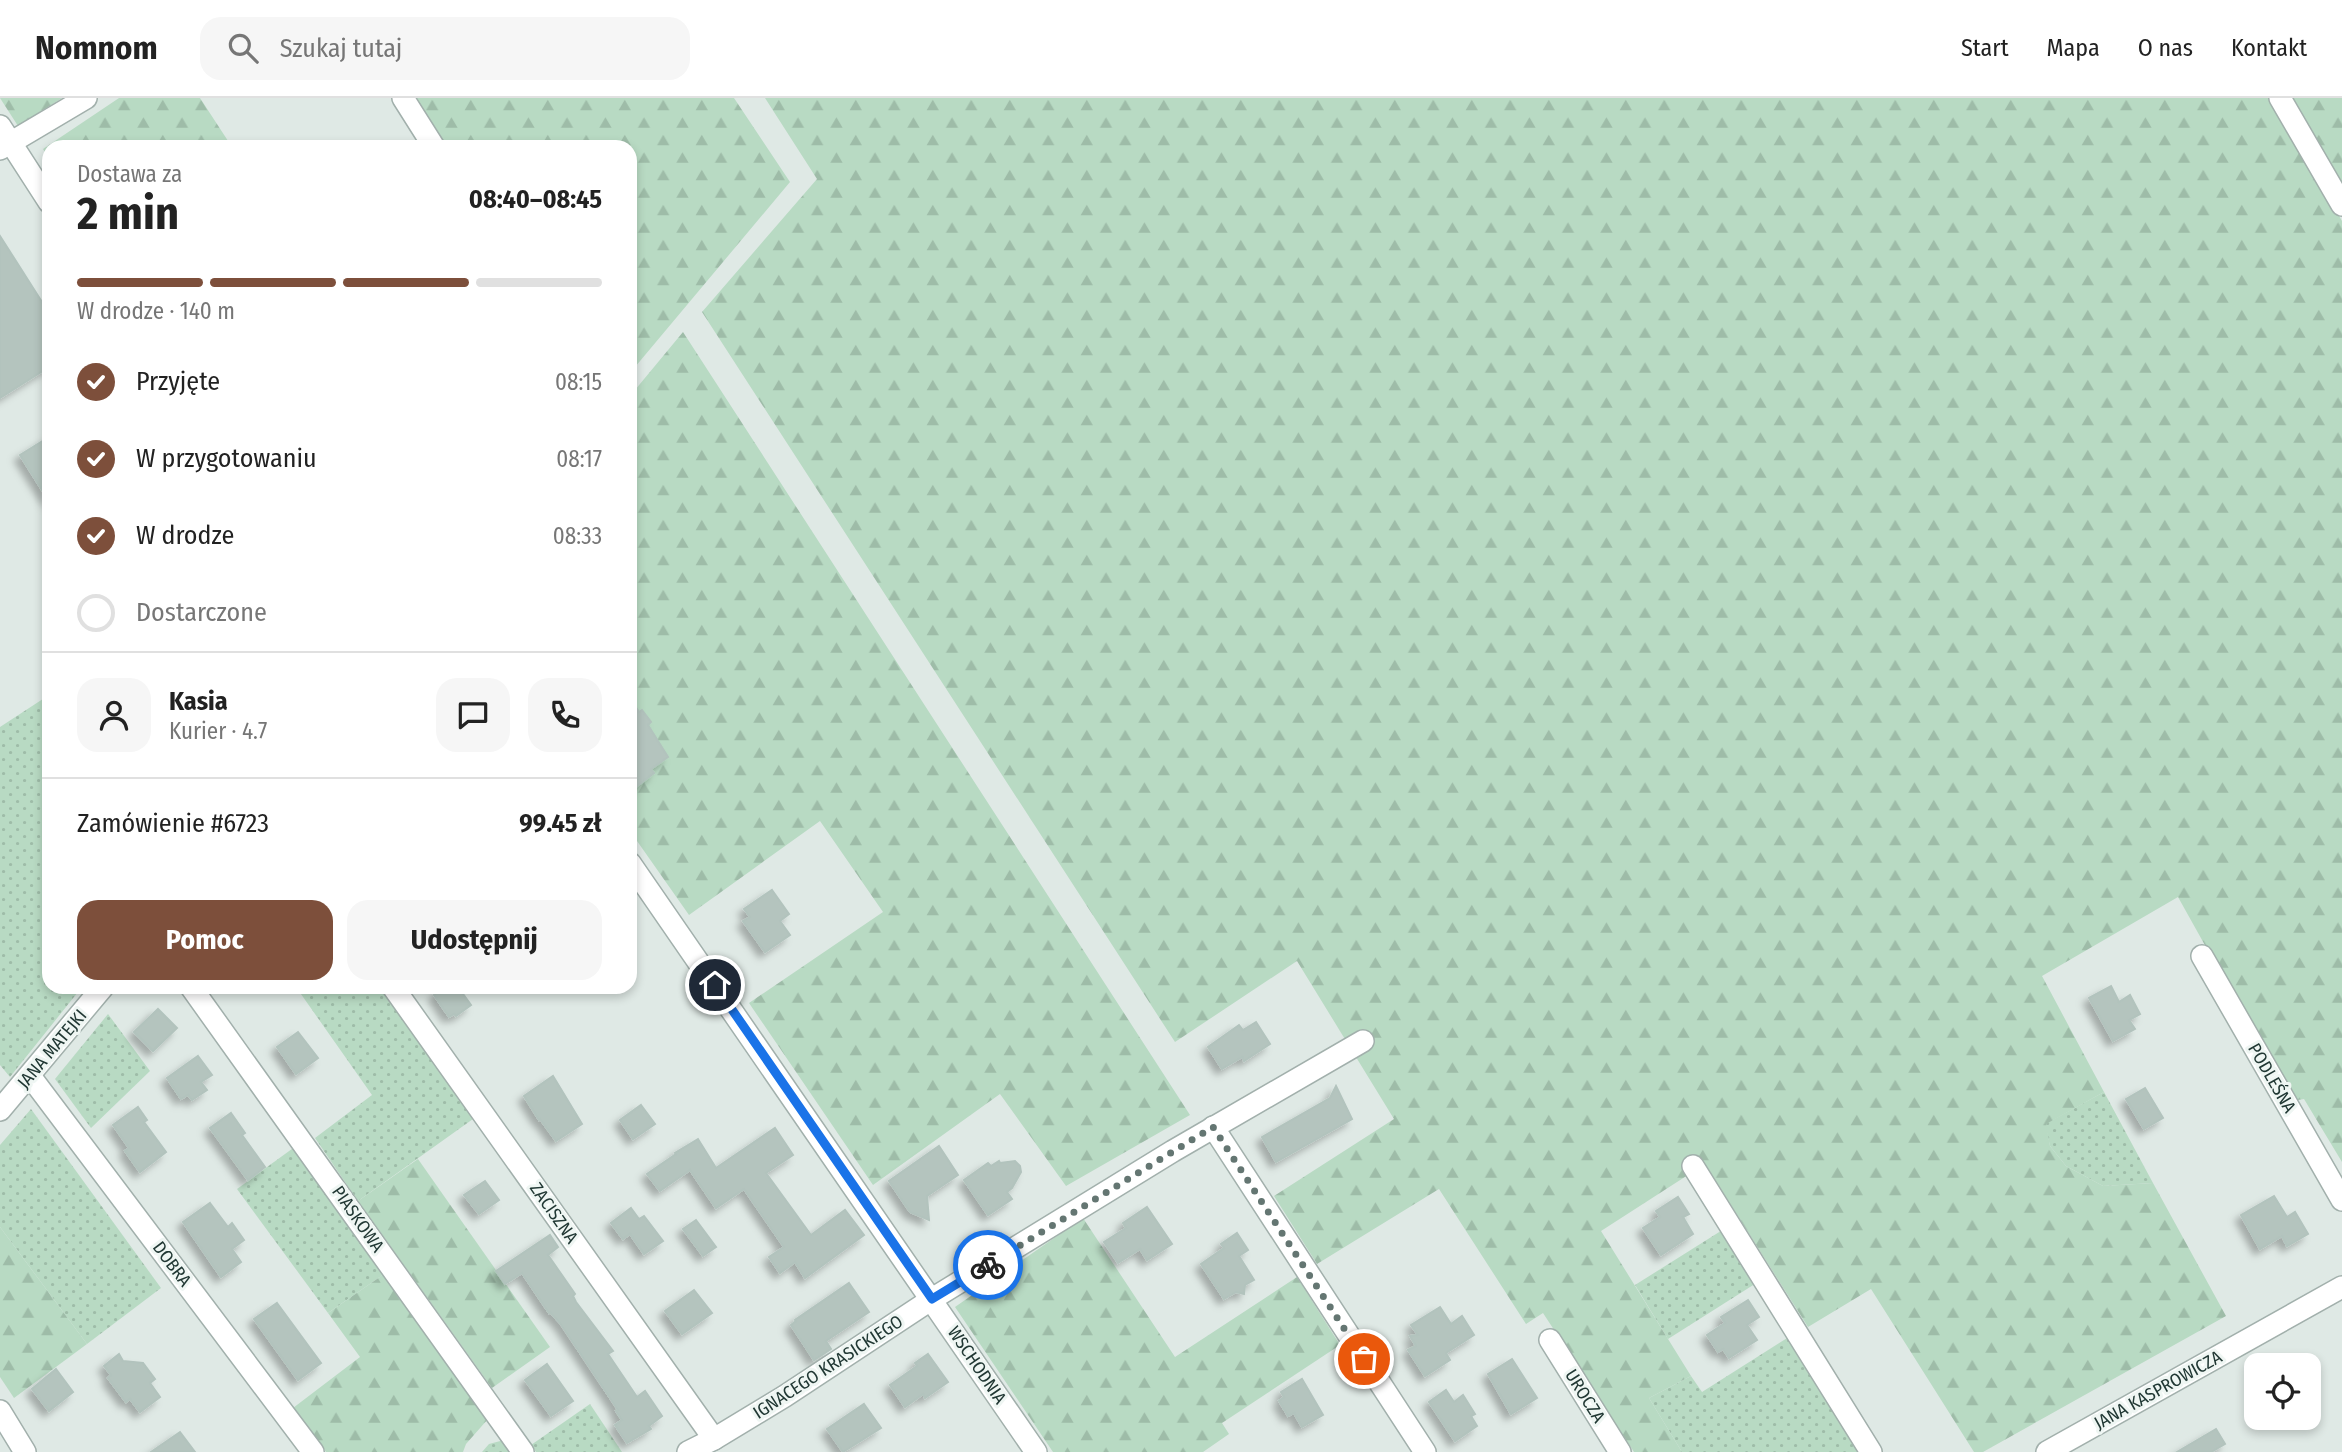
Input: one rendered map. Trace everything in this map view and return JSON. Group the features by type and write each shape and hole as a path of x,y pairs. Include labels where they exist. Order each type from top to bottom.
{"street":[{"path":"42,192 4,139 86,98"},
{"path":"403,98 430,140"},
{"path":"2280,98 2342,205"},
{"name":"WSCHODNIA","path":"637,873 1037,1452"},
{"name":"PODLEŚNA","path":"2202,956 2342,1200"},
{"name":"JANA MATEJKI","path":"0,1110 97,994"},
{"name":"PIASKOWA","path":"196,994 523,1452"},
{"name":"ZACISZNA","path":"398,994 714,1439"},
{"name":"IGNACEGO KRASICKIEGO","path":"688,1452 817,1376 932,1299 1213,1127 1363,1041"},
{"name":"DOBRA","path":"30,1076 313,1452"},
{"path":"1213,1127 1425,1452"},
{"path":"1693,1166 1871,1452"},
{"name":"JANA KASPROWICZA","path":"2047,1452 2342,1287"},
{"name":"UROCZA","path":"1550,1339 1620,1452"},
{"path":"0,1411 25,1452"}],"green space":[{"path":"0,98 62,98 18,126"},
{"path":"119,98 200,98 227,140 56,140"},
{"path":"415,98 734,98 790,182 637,365 637,140 442,140"},
{"path":"765,98 2271,98 2342,221 2342,1162 2304,1099 2292,1101 2178,897 2042,976 2104,1092 2046,1124 2050,1146 2066,1166 2103,1186 2153,1183 2226,1316 1983,1452 1974,1452 1871,1289 1808,1327 1705,1164 1601,1231 1691,1376 1649,1398 1682,1452 1634,1452 1543,1313 1526,1324 1439,1189 1317,1264 1274,1196 1394,1119 1297,961 1175,1042 702,312 817,179"},
{"path":"2293,98 2342,98 2342,185"},
{"path":"683,332 1190,1115 1066,1186 1000,1094 873,1185 749,1003 883,912 820,821 689,915 637,841 637,388"},
{"path":"42,700 42,994 76,994 10,1077 0,1065 0,727"},
{"path":"301,994 386,994 473,1119 358,1201 315,1138 372,1095"},
{"path":"108,1014 150,1071 91,1128 55,1079"},
{"path":"2104,1092 2153,1183 2103,1186 2066,1166 2050,1146 2045,1124"},
{"path":"31,1109 161,1288 87,1344 0,1227 0,1145"},
{"path":"296,1146 387,1272 328,1313 237,1189"},
{"path":"418,1159 550,1347 492,1388 358,1201"},
{"path":"1083,1218 1175,1357 1297,1277 1340,1345 1222,1423 1229,1434 1203,1452 1053,1452 955,1307"},
{"path":"0,1227 87,1344 14,1398 0,1377"},
{"path":"1724,1229 1758,1282 1668,1339 1635,1285"},
{"path":"387,1272 488,1419 466,1444 463,1452 326,1452 293,1408 360,1357 328,1313"},
{"path":"1792,1335 1865,1452 1682,1452 1649,1398 1691,1376 1702,1392"},
{"path":"590,1404 622,1452 536,1452 531,1445"},
{"path":"504,1440 512,1452 482,1452 489,1444"}],"building":[{"path":"0,236 42,302 42,371 0,398"},
{"path":"42,441 42,490 20,455"},
{"path":"637,709 639,712 642,710 651,722 648,725 668,757 651,769 654,773 637,786"},
{"path":"772,890 789,914 780,921 790,935 765,952 743,921 750,917 744,909"},
{"path":"2111,986 2119,1002 2130,995 2140,1014 2129,1020 2135,1029 2113,1041 2089,998"},
{"path":"463,994 471,1005 456,1016 454,1014 449,1017 434,995"},
{"path":"158,1009 177,1028 153,1051 134,1032"},
{"path":"1256,1022 1270,1044 1244,1061 1242,1057 1222,1069 1208,1047 1239,1025 1243,1030"},
{"path":"298,1032 318,1058 296,1074 277,1047"},
{"path":"198,1056 212,1075 201,1082 207,1090 192,1100 188,1095 181,1099 167,1078"},
{"path":"553,1076 582,1124 556,1141 524,1096"},
{"path":"1336,1086 1352,1119 1276,1162 1262,1137 1330,1098"},
{"path":"2145,1088 2163,1118 2144,1129 2126,1099"},
{"path":"641,1105 655,1124 633,1139 620,1120"},
{"path":"138,1107 147,1120 144,1122 166,1152 140,1172 125,1151 129,1148 113,1125"},
{"path":"231,1113 245,1133 242,1135 265,1167 248,1180 210,1128"},
{"path":"775,1128 793,1155 766,1173 811,1235 845,1210 864,1235 805,1278 795,1262 780,1273 769,1257 784,1247 744,1189 716,1208 690,1170 660,1191 647,1174 698,1139 716,1168"},
{"path":"939,1146 958,1175 927,1196 929,1220 910,1212 889,1181"},
{"path":"999,1161 1015,1161 1021,1172 1007,1192 1012,1199 988,1215 964,1180 988,1163 991,1166"},
{"path":"485,1181 499,1200 479,1214 464,1195"},
{"path":"2274,1196 2287,1217 2295,1212 2308,1234 2287,1246 2282,1236 2260,1249 2241,1215"},
{"path":"1678,1197 1689,1214 1683,1217 1693,1234 1661,1255 1643,1228 1660,1217 1656,1211"},
{"path":"210,1203 228,1227 232,1223 244,1240 232,1249 241,1262 221,1277 183,1222"},
{"path":"1147,1207 1172,1244 1147,1260 1140,1249 1118,1263 1104,1242 1126,1228 1123,1223"},
{"path":"631,1208 639,1219 644,1216 663,1241 644,1254 630,1234 623,1239 611,1223"},
{"path":"696,1220 716,1247 703,1256 683,1229"},
{"path":"1237,1233 1248,1250 1239,1256 1254,1280 1245,1285 1244,1294 1236,1292 1224,1299 1201,1264 1224,1248 1221,1244"},
{"path":"550,1235 558,1247 548,1255 575,1294 573,1296 576,1302 613,1351 608,1354 637,1397 645,1391 662,1416 649,1426 651,1429 627,1443 615,1425 622,1420 616,1411 618,1410 560,1323 549,1313 522,1273 505,1284 496,1271"},
{"path":"849,1283 869,1312 826,1341 831,1349 814,1360 791,1325"},
{"path":"694,1290 712,1313 682,1334 665,1311"},
{"path":"1748,1300 1759,1317 1747,1325 1757,1340 1729,1358 1723,1349 1718,1352 1707,1335 1725,1323 1721,1317"},
{"path":"277,1303 321,1363 298,1380 254,1319"},
{"path":"1440,1307 1451,1324 1462,1316 1474,1335 1446,1353 1450,1360 1425,1376 1408,1350 1416,1346 1410,1336 1418,1335 1411,1325"},
{"path":"119,1354 123,1361 143,1363 155,1379 150,1383 160,1397 140,1412 130,1399 126,1402 108,1378 111,1375 104,1366"},
{"path":"928,1354 948,1382 925,1398 923,1394 905,1407 890,1385 917,1366 915,1363"},
{"path":"1512,1359 1537,1398 1511,1414 1488,1374"},
{"path":"547,1364 573,1401 551,1416 525,1380"},
{"path":"56,1369 73,1392 49,1411 32,1389"},
{"path":"1302,1379 1323,1415 1302,1427 1294,1413 1288,1416 1279,1401 1284,1397 1281,1392"},
{"path":"1446,1390 1454,1402 1463,1395 1475,1414 1471,1416 1477,1426 1455,1441 1429,1402"},
{"path":"864,1404 881,1428 843,1452 827,1429"},
{"path":"2216,1429 2225,1444 2211,1452 2177,1452"},
{"path":"180,1432 195,1452 151,1452"}],"way so far":[{"path":"988,1265 1213,1127 1364,1359"}],"route":[{"path":"715,985 932,1299 988,1265"}]}
